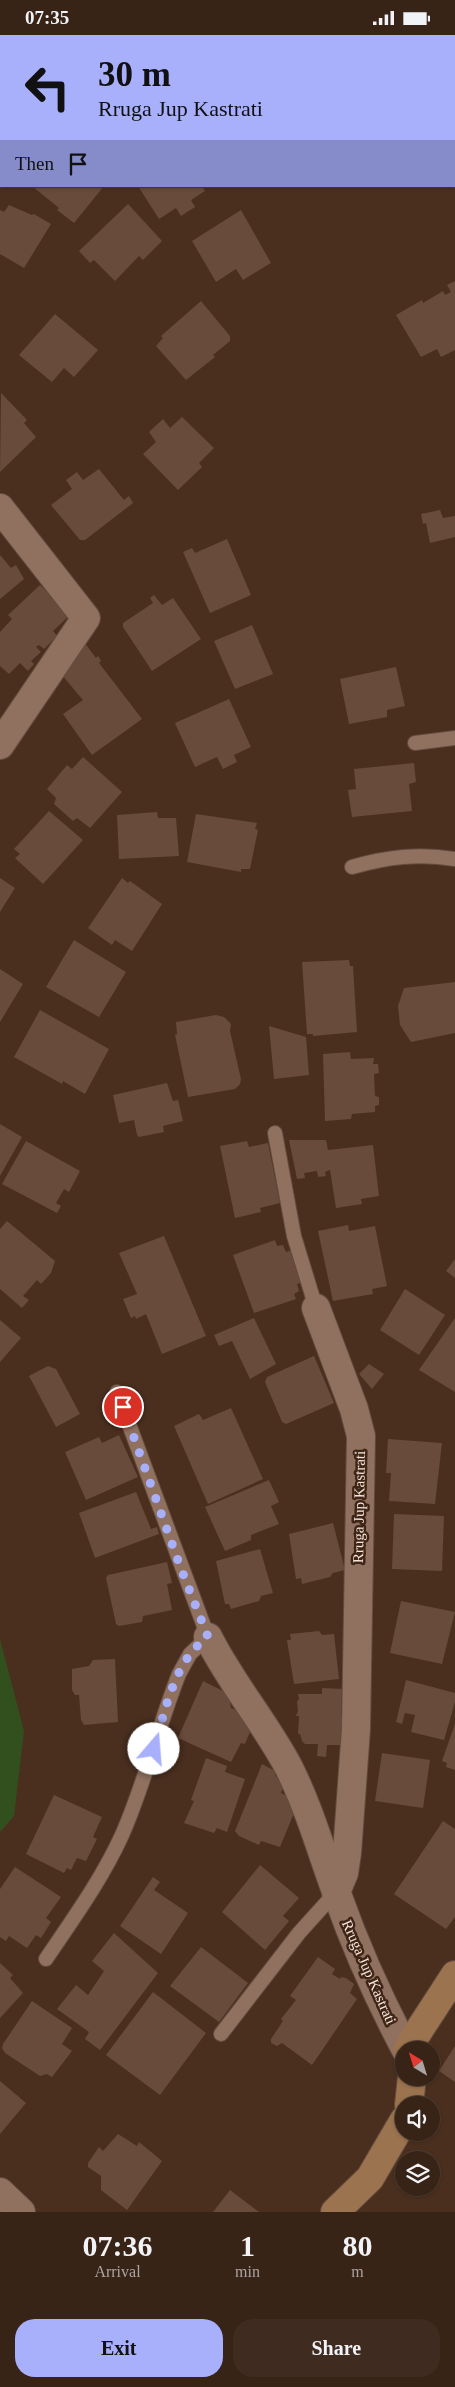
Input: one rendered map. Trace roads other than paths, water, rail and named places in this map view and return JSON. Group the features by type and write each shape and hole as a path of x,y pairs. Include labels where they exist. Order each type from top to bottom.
{"street":[{"path":"0,508 86,618 0,745"},
{"name":"Rruga Jup Kastrati","path":"316,1308 354,1409 361,1436 356,1729 347,1853 344,1873 336,1892"},
{"name":"Rruga Jup Kastrati","path":"208,1637 222,1665 288,1767 324,1853 336,1892 370,1981 402,2041"},
{"path":"412,2041 455,1975"},
{"path":"335,2212 370,2178 395,2135"},
{"path":"0,2192 21,2212"}],"lane":[{"path":"416,743 455,738"},
{"path":"352,867 384,858 437,856 455,859"},
{"name":"Rruga Jup Kastrati","path":"275,1133 294,1236 316,1308"},
{"name":"Rruga Jup Kastrati","path":"117,1392 208,1637"},
{"path":"46,1959 99,1878 116,1847 127,1823 179,1674 190,1654 208,1637"},
{"path":"221,2034 299,1933 336,1892"}]}
